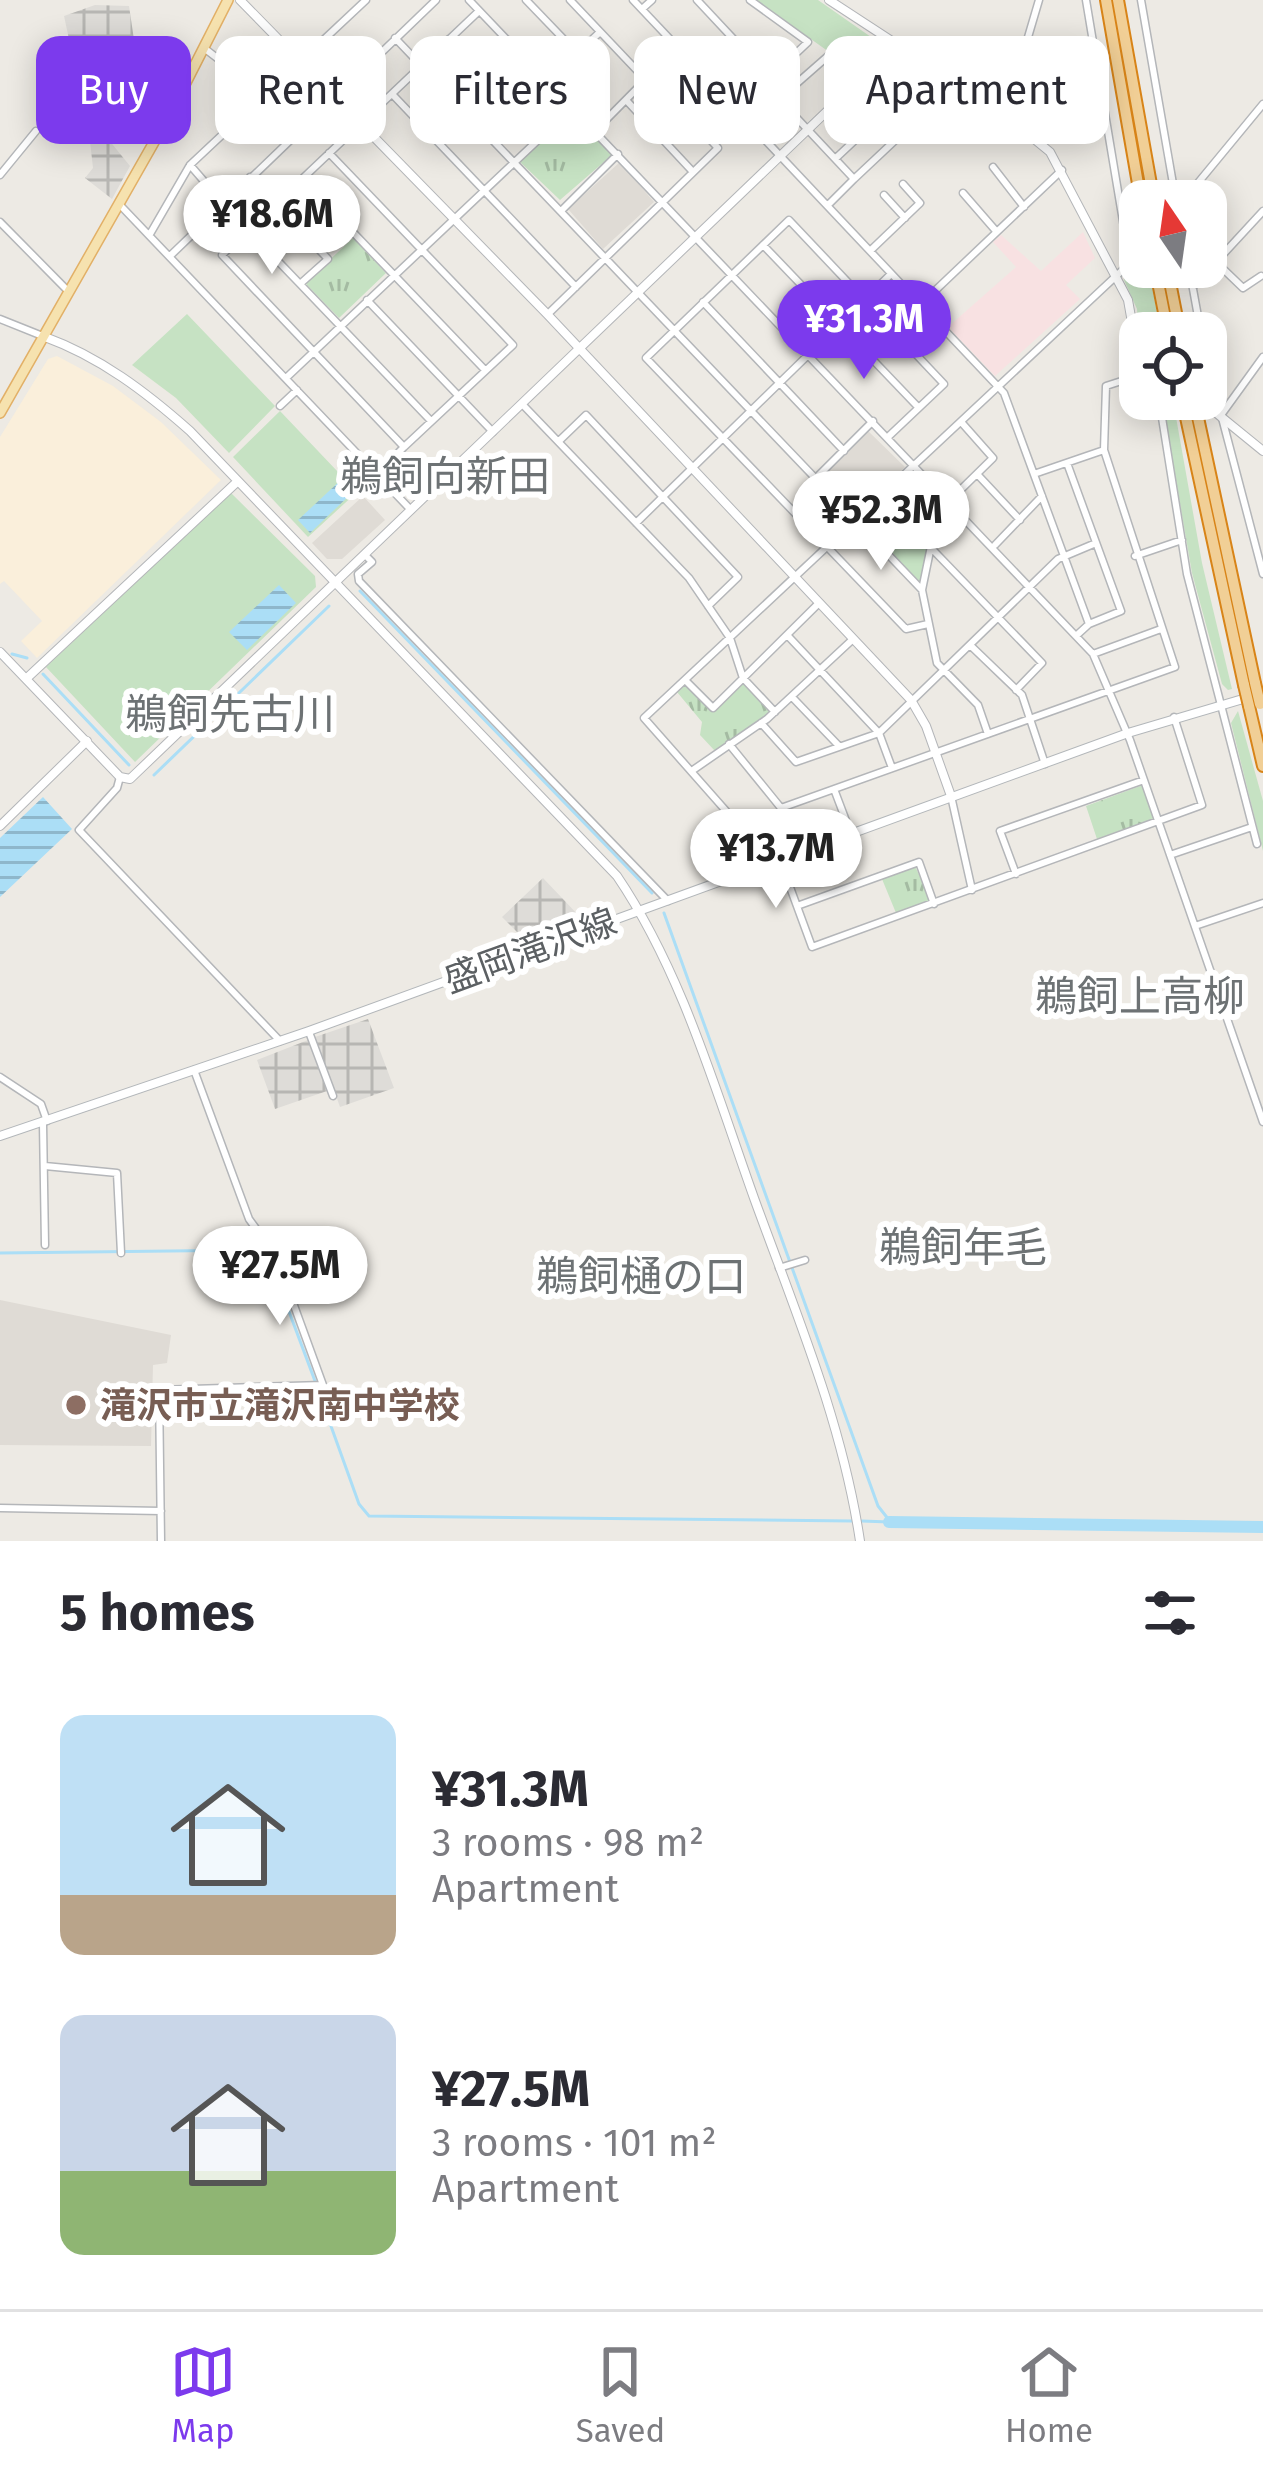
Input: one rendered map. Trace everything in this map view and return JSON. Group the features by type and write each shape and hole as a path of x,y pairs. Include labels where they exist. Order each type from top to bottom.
{"highway":[{"path":"1106,0 1138,180"},
{"path":"1118,0 1150,180"},
{"path":"1187,420 1256,698"},
{"path":"1198,420 1256,698 1263,766"}],"main road":[{"path":"0,413 120,205 228,0"}],"street":[{"path":"240,0 275,36"},
{"path":"329,36 367,0"},
{"path":"386,46 436,0"},
{"path":"470,0 504,36"},
{"path":"526,0 561,36"},
{"path":"570,0 634,65"},
{"path":"633,0 668,36"},
{"path":"642,9 652,0"},
{"path":"697,0 770,78 808,42 750,0"},
{"path":"829,0 881,36"},
{"path":"1028,36 1039,0"},
{"path":"1086,0 1119,184"},
{"path":"1141,0 1175,180"},
{"path":"452,36 479,10"},
{"path":"596,36 600,32"},
{"path":"395,38 410,54"},
{"path":"204,48 215,56"},
{"path":"824,59 779,99 854,179"},
{"path":"386,97 410,74"},
{"path":"610,116 634,91"},
{"path":"390,93 576,287"},
{"path":"626,100 693,173"},
{"path":"1197,180 1263,104"},
{"path":"0,652 120,777 130,779 824,115"},
{"path":"1254,115 1263,123"},
{"path":"0,175 36,131"},
{"path":"150,234 190,165 215,142"},
{"path":"171,255 283,144"},
{"path":"338,144 222,255 404,447"},
{"path":"380,144 548,314 911,700 937,752 972,890"},
{"path":"496,144 922,590"},
{"path":"286,378 533,144"},
{"path":"609,144 1093,654 1128,733 1263,1122"},
{"path":"548,314 718,148 714,144"},
{"path":"771,144 997,385 1089,624"},
{"path":"835,159 851,144"},
{"path":"828,205 892,144"},
{"path":"1042,144 1063,170 1132,312"},
{"path":"328,154 513,345 377,474"},
{"path":"561,211 619,154"},
{"path":"190,165 221,202"},
{"path":"993,167 1024,207"},
{"path":"921,304 1063,170"},
{"path":"250,177 328,259 300,284"},
{"path":"302,179 485,370"},
{"path":"871,250 920,203 903,184"},
{"path":"963,193 997,232"},
{"path":"884,195 905,218"},
{"path":"120,205 412,511"},
{"path":"1227,252 1263,212"},
{"path":"889,436 944,384 789,220 646,358 906,629 928,624"},
{"path":"0,222 70,293"},
{"path":"248,230 431,422"},
{"path":"763,245 919,408"},
{"path":"1119,271 644,718 776,862 812,947 1202,806 1174,717"},
{"path":"1227,273 1243,288 1261,276"},
{"path":"636,523 891,274"},
{"path":"367,300 494,433"},
{"path":"703,302 844,451"},
{"path":"0,319 78,349 148,396 238,481 601,859 639,911 703,1052 787,1266 831,1408 860,1541"},
{"path":"1227,407 1263,357"},
{"path":"729,744 781,808 1174,667 1104,450 1106,386 1119,381"},
{"path":"280,406 297,390"},
{"path":"523,405 708,606 730,638 743,678 776,712"},
{"path":"559,441 586,415 738,577 708,606"},
{"path":"1162,420 1182,540 1257,844"},
{"path":"1222,420 1263,574"},
{"path":"1227,420 1263,452"},
{"path":"816,478 873,422"},
{"path":"961,422 993,458 938,512 934,551 922,590 943,671 978,705 988,734"},
{"path":"1034,474 1104,450"},
{"path":"1067,463 1120,611 1089,624 1077,635"},
{"path":"977,474 1020,520"},
{"path":"27,678 238,481"},
{"path":"994,545 1042,496"},
{"path":"1135,556 1182,540"},
{"path":"760,723 796,762 879,733 1063,554 1096,543"},
{"path":"934,551 1042,663 1016,690"},
{"path":"365,555 372,562 358,574 359,581 668,901"},
{"path":"686,681 712,708 819,603"},
{"path":"1093,654 1161,629"},
{"path":"787,635 879,733 892,768"},
{"path":"693,770 776,712 852,640"},
{"path":"971,646 1016,690 1045,764"},
{"path":"792,697 839,747"},
{"name":"盛岡滝沢線","path":"0,1136 309,1031 1128,733 1256,698"},
{"path":"0,826 87,741"},
{"path":"120,777 117,788 79,830 280,1040"},
{"path":"1016,874 1000,831 1144,780"},
{"path":"834,789 851,834"},
{"path":"1170,855 1252,827"},
{"path":"797,906 920,862 934,904"},
{"path":"1195,926 1263,902"},
{"path":"309,1031 333,1096"},
{"path":"161,1541 159,1390 317,1387 277,1256 249,1219 194,1070"},
{"path":"0,1077 41,1103 46,1124 45,1246"},
{"path":"45,1166 117,1173 121,1250"},
{"path":"787,1266 805,1260"},
{"path":"0,1508 161,1510"}],"shaded area":[{"path":"95,5 129,6 133,36 68,36 64,16"},
{"path":"90,144 112,144 130,166 112,199 85,178 93,168"},
{"path":"620,162 654,202 603,249 568,209"},
{"path":"1083,232 1095,258 1066,285 1080,299 995,376 948,327 1016,267 993,242 1001,235 1041,271"},
{"path":"57,356 113,386 161,422 221,480 37,658 21,641 42,621 4,581 0,584 0,437 48,359"},
{"path":"867,430 905,467 854,513 820,477"},
{"path":"363,496 385,520 342,559 327,559 312,543"},
{"path":"543,878 581,918 525,940 502,917"},
{"path":"368,1019 394,1088 340,1107 315,1037"},
{"path":"308,1040 327,1091 275,1109 257,1060"},
{"name":"滝沢市立滝沢南中学校","path":"0,1300 171,1335 167,1363 153,1365 151,1446 0,1445"}],"green space":[{"path":"756,0 818,0 870,36 824,36 824,48"},
{"path":"539,144 601,144 612,155 560,200 519,161"},
{"path":"353,238 386,273 339,318 305,283"},
{"path":"1128,288 1152,288 1157,312 1137,309"},
{"path":"187,314 275,406 229,453 176,398 132,365"},
{"path":"280,411 357,492 308,537 233,457"},
{"path":"1166,420 1176,420 1202,563 1232,689 1222,684 1192,573"},
{"path":"914,468 944,499 936,511 921,585 861,517"},
{"path":"231,493 315,576 316,587 135,762 46,667"},
{"path":"743,680 773,711 715,751 700,735 702,722 677,692 686,684 713,709"},
{"path":"1238,711 1263,801 1263,851 1231,723"},
{"path":"1143,785 1155,818 1097,839 1086,806"},
{"path":"915,866 931,901 896,913 882,879"}],"water":[{"path":"343,478 354,491 310,533 298,520"},
{"path":"279,585 296,603 247,650 229,632"},
{"path":"43,797 72,829 0,897 0,838"}],"waterway":[{"path":"360,591 652,893"},
{"path":"154,775 329,606"},
{"path":"12,654 27,658"},
{"path":"43,674 129,765"},
{"path":"664,913 878,1506 889,1520"},
{"path":"0,1253 266,1250 315,1381"},
{"path":"318,1390 359,1504 369,1516 852,1521"},
{"path":"862,1521 889,1522"},
{"path":"889,1522 1263,1527"}],"place":[{"name":"滝沢市立滝沢南中学校","path":"76,1405"}],"district":[{"name":"鵜飼向新田","path":"445,476"},
{"name":"鵜飼先古川","path":"230,714"},
{"name":"鵜飼上高柳","path":"1140,996"},
{"name":"鵜飼年毛","path":"963,1247"},
{"name":"鵜飼樋の口","path":"641,1276"}]}
